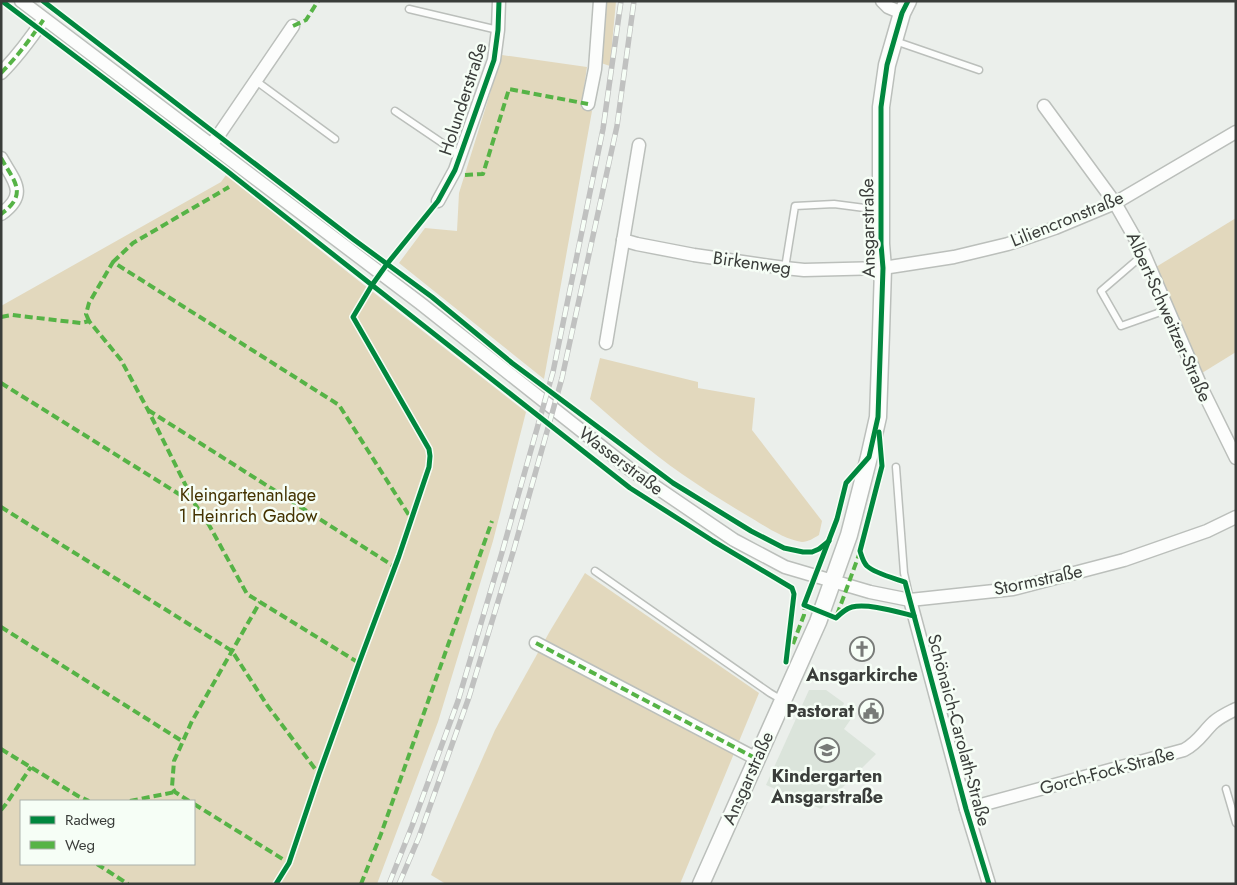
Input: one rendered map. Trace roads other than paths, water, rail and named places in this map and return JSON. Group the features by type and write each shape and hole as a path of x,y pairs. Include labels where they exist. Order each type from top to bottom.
{"street":[{"name":"Wasserstraße","path":"21,1 420,303 631,470 734,540 785,567 833,582"},
{"name":"Holunderstraße","path":"438,201 460,155 494,60 499,1"},
{"path":"588,104 595,69 600,1"},
{"path":"882,1 888,7 905,7"},
{"name":"Ansgarstraße","path":"701,884 818,622 849,535 878,417 883,268 881,244 881,107 887,65 905,7"},
{"path":"1,73 22,50 44,19"},
{"path":"211,145 294,26"},
{"name":"Albert-Schweitzer-Straße","path":"1044,106 1115,203 1144,254 1203,391 1236,458"},
{"name":"Liliencronstraße","path":"883,268 954,257 1008,244 1055,228 1115,203 1236,132"},
{"path":"606,343 639,145"},
{"path":"1,158 16,183 18,192 11,205 1,214"},
{"name":"Birkenweg","path":"623,240 694,255 784,268 804,270 883,268"},
{"name":"Stormstraße","path":"833,582 910,600 1013,589 1124,560 1208,531 1236,517"},
{"name":"Schönaich-Carolath-Straße","path":"910,600 966,809 989,884"},
{"path":"536,643 757,759"},
{"name":"Gorch-Fock-Straße","path":"966,809 1184,750 1193,745 1213,723 1236,709"}],"lane":[{"path":"408,10 498,30"},
{"path":"894,41 978,70"},
{"path":"256,81 335,139"},
{"path":"395,111 460,155"},
{"path":"784,268 795,206 834,204 881,210"},
{"path":"1144,254 1101,291 1121,326 1168,309"},
{"name":"Schönaich-Carolath-Straße","path":"896,467 904,574 910,600"},
{"path":"595,571 783,701"},
{"path":"1226,789 1236,823"}],"railway":[{"path":"389,884 458,701 553,372 603,129 621,1"},
{"path":"399,884 419,837 469,697 514,549 562,378 617,126 634,1"}],"place":[{"name":"Ansgarkirche","path":"862,649"},
{"name":"Pastorat","path":"871,711"},
{"name":"Kindergarten Ansgarstraße","path":"827,750"}],"park label":[{"name":"Kleingartenanlage 1 Heinrich Gadow","path":"248,505"}]}
